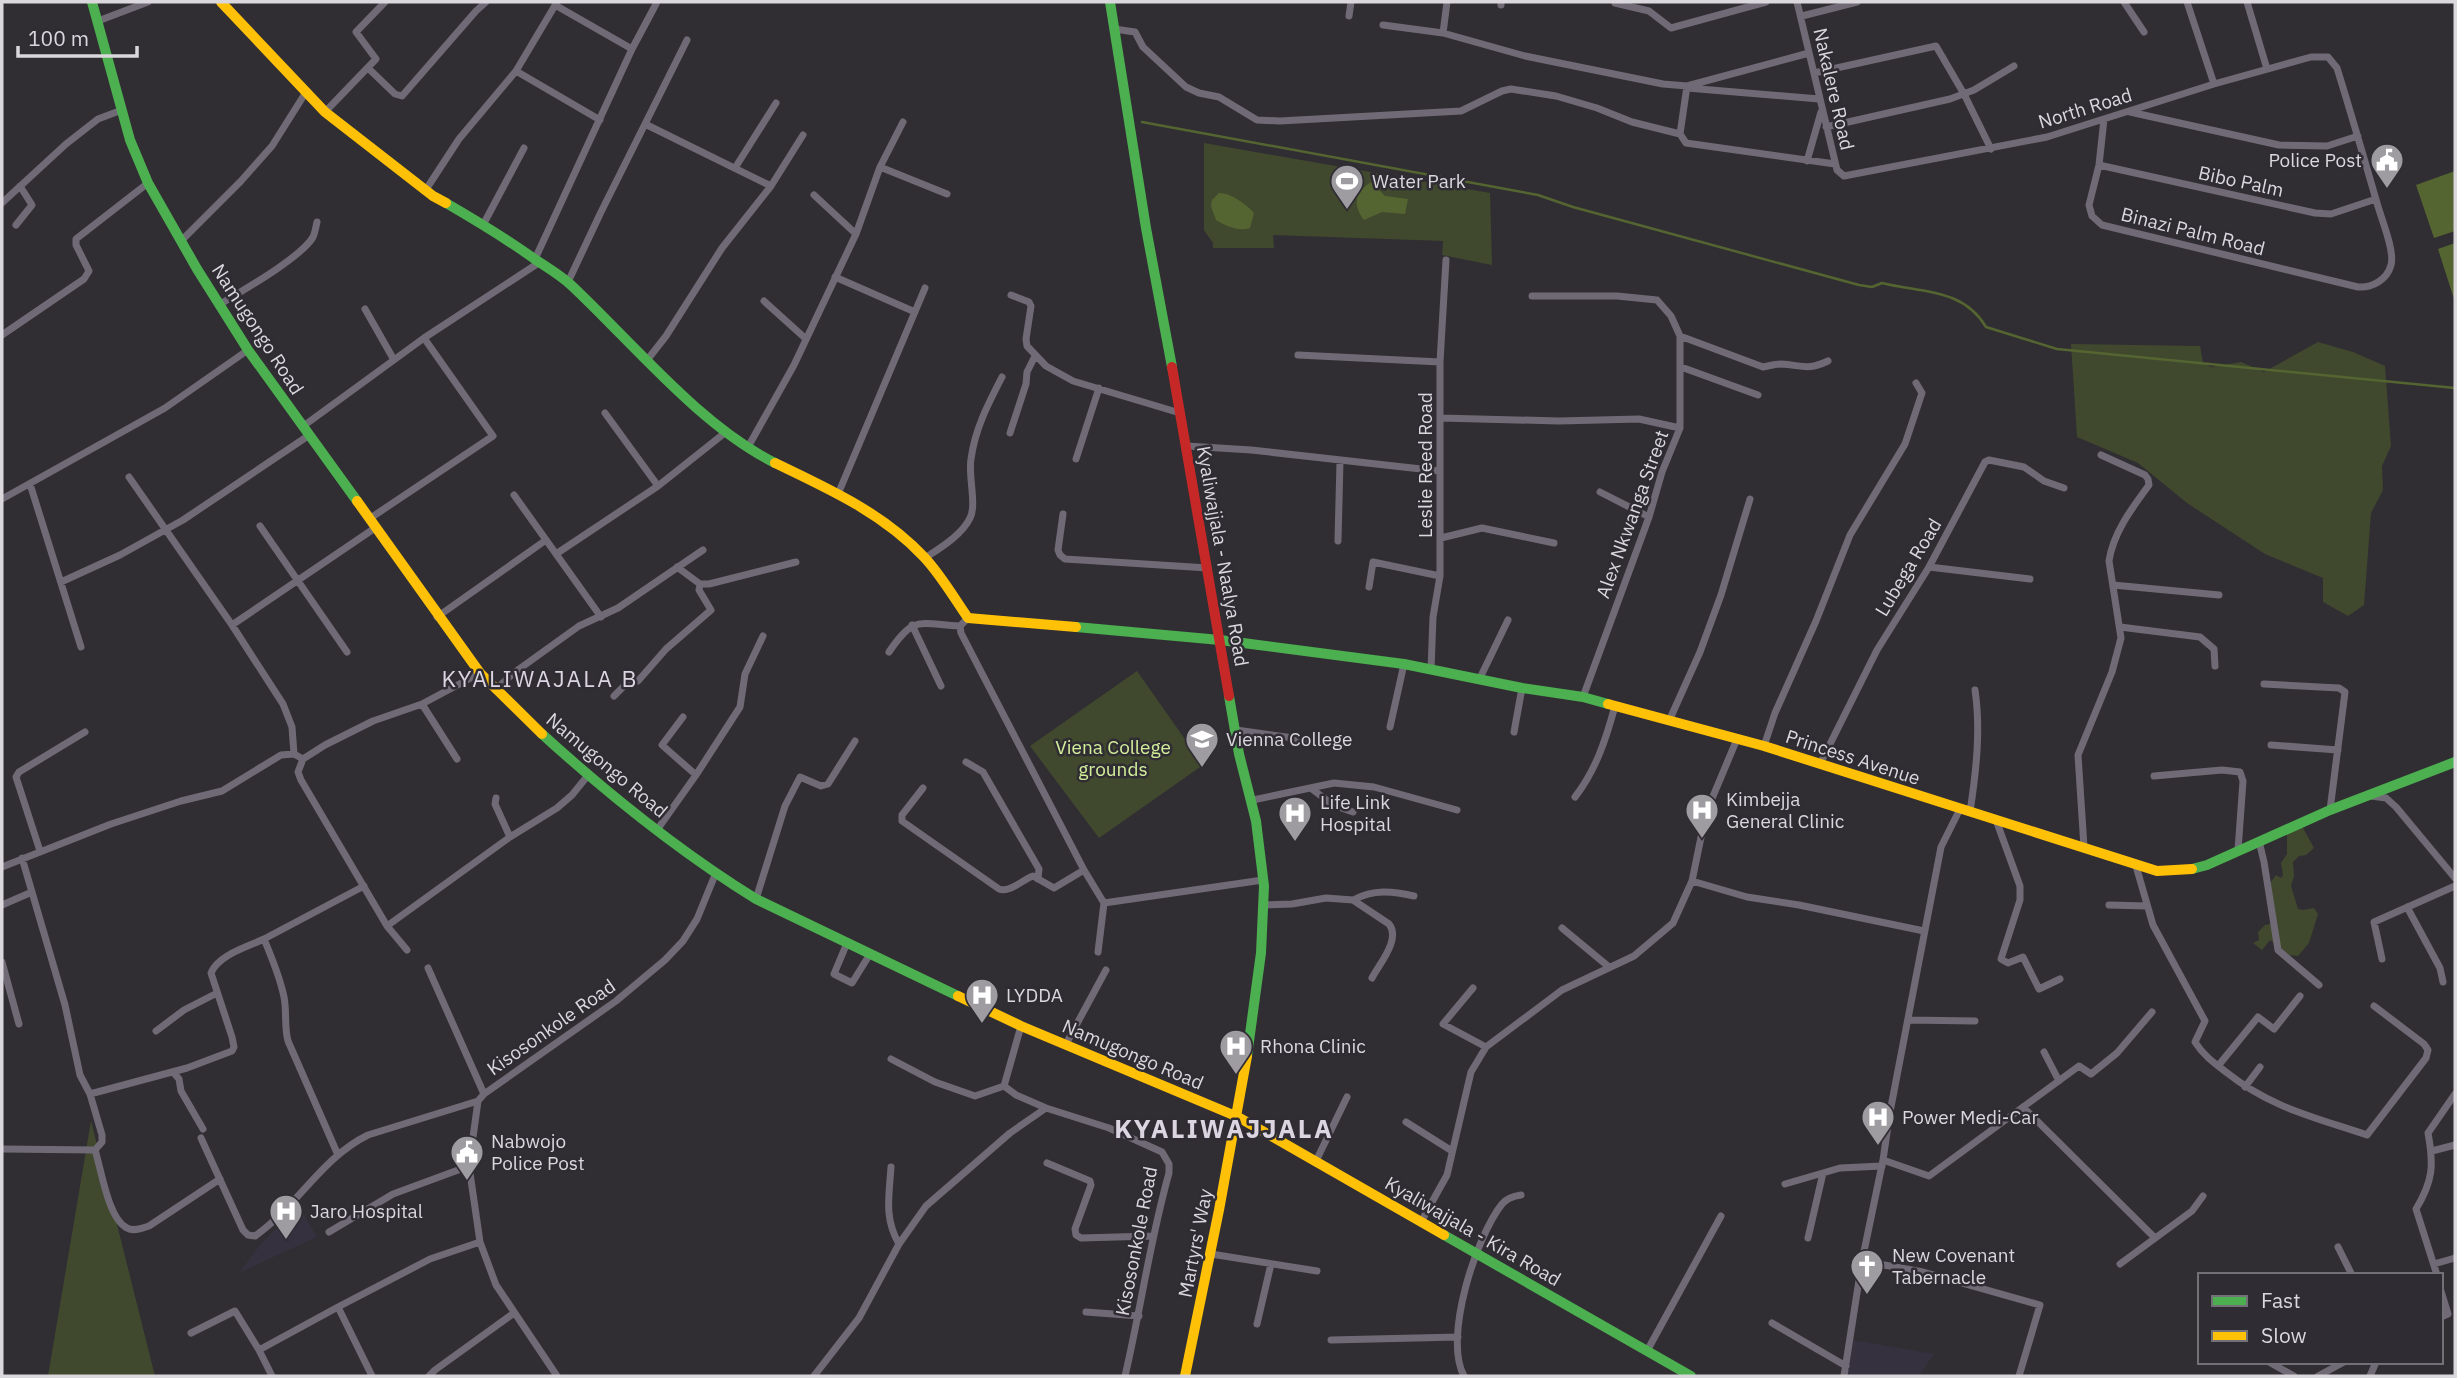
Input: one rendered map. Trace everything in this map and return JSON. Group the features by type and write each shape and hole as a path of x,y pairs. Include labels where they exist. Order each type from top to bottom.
{"main road":[{"name":"Namugongo Road","path":"92,2 130,140 148,183 219,305 248,350 438,617 480,673 523,718 657,830 715,875 755,899 1021,1026 1238,1117"},
{"path":"221,2 325,112 425,191 483,225 568,282 696,407 726,432 758,454 858,504 888,524 925,558 968,618"},
{"name":"Kyaliwajjala - Naalya Road","path":"1110,2 1146,228 1187,446 1239,754 1253,800 1263,880 1264,905 1256,995 1238,1117"},
{"name":"Princess Avenue","path":"968,618 1220,640 1404,664 1583,698 1764,746 2157,871 2182,871 2207,865 2330,810 2455,762"},
{"name":"Kyaliwajjala - Kira Road","path":"1238,1117 1691,1376"},
{"name":"Martyrs' Way","path":"1185,1376 1238,1117"}],"street":[{"path":"98,21 148,2"},
{"path":"325,112 376,60 356,32 385,2"},
{"path":"368,68 395,94 402,96 486,2"},
{"path":"1349,16 1351,2"},
{"path":"1443,33 1447,2"},
{"path":"1615,3 1649,11 1671,28 1766,2"},
{"name":"Nakalere Road","path":"1797,2 1835,163 1839,172 1848,176"},
{"path":"1801,16 1857,2"},
{"path":"2124,2 2144,33"},
{"path":"2187,2 2214,84"},
{"path":"2247,2 2267,69"},
{"path":"425,191 459,139 516,71 556,3 632,49"},
{"path":"61,582 120,555 222,495 394,360 537,260 632,49 656,4"},
{"path":"1383,25 1443,33 1536,58 1663,84 1819,99"},
{"path":"1114,29 1135,32 1143,47 1186,87 1219,97 1257,120 1461,111 1511,89 1556,96 1632,122 1681,134"},
{"path":"568,282 687,40"},
{"path":"1814,74 1936,46 1940,49 1991,149"},
{"path":"1687,87 1809,53"},
{"name":"North Road","path":"1848,176 2047,137 2214,84 2311,57 2328,57 2337,68 2358,136"},
{"path":"1826,127 1964,94 2014,66"},
{"path":"516,71 600,120"},
{"path":"1687,87 1681,134 1686,143 1835,163"},
{"path":"181,241 272,146 306,92"},
{"path":"735,169 776,103"},
{"path":"2,203 98,119 122,110"},
{"path":"1807,161 1822,111"},
{"path":"2127,111 2279,145 2327,146 2358,136 2376,199"},
{"name":"Binazi Palm Road","path":"2104,120 2099,165 2089,211 2102,225 2358,287 2371,286 2384,277 2392,264 2392,254 2376,199"},
{"path":"748,447 806,339 856,234 880,167 903,122"},
{"path":"645,124 771,186"},
{"path":"648,359 666,336 722,248 771,186 803,135"},
{"path":"483,225 524,148"},
{"name":"Bibo Palm","path":"2099,165 2315,213 2331,214 2376,199"},
{"path":"880,167 947,194"},
{"path":"2,335 84,279 89,271 76,245 76,239 148,183"},
{"path":"16,225 33,205 20,186"},
{"path":"814,195 856,234"},
{"path":"219,305 265,277 296,253 312,239 317,222"},
{"name":"Leslie Reed Road","path":"1431,670 1433,617 1440,576 1440,362 1446,260"},
{"path":"835,277 915,312"},
{"path":"838,494 925,288"},
{"path":"1012,295 1029,302 1031,306 1027,346 1035,356 1065,378 1180,413"},
{"name":"Alex Nkwanga Street","path":"1532,296 1617,296 1657,300 1671,316 1680,336 1680,428 1662,471 1649,517 1583,698"},
{"path":"764,301 806,339"},
{"path":"365,309 394,360"},
{"path":"1680,336 1763,367 1782,364 1805,368 1828,361"},
{"path":"369,519 493,436 424,338"},
{"path":"2,499 165,408 248,350"},
{"path":"1298,355 1440,362"},
{"path":"1010,433 1026,384 1027,372 1035,356"},
{"path":"1681,367 1758,395"},
{"path":"925,558 966,525 972,516 969,478 974,446 984,412 1002,377"},
{"path":"1764,746 1780,701 1850,535 1905,444 1922,393 1916,383"},
{"path":"1076,459 1099,388"},
{"path":"605,413 657,486"},
{"path":"1440,418 1559,421 1639,419 1680,428"},
{"path":"556,554 657,486 726,432"},
{"path":"1187,446 1251,450 1439,471"},
{"path":"2084,847 2078,755 2112,672 2121,638 2109,561 2110,550 2148,485 2148,479 2101,455"},
{"name":"Lubega Road","path":"1820,764 1871,661 1929,567 1986,462 1989,460 2024,467 2044,481 2064,488"},
{"path":"1338,541 1340,461"},
{"path":"130,477 232,625 288,714 294,754"},
{"path":"30,484 81,647"},
{"path":"1600,492 1649,517"},
{"path":"514,495 601,617"},
{"path":"1670,721 1721,595 1750,499"},
{"path":"1063,514 1058,550 1065,559 1208,568"},
{"path":"260,526 347,652"},
{"path":"232,625 375,528"},
{"path":"1441,538 1482,528 1554,543"},
{"path":"438,617 546,540"},
{"path":"495,690 515,672 579,626 618,608 703,550"},
{"path":"677,568 700,584 709,584 796,562"},
{"path":"1369,586 1373,562 1440,576"},
{"path":"1929,567 2030,579"},
{"path":"614,696 628,682 638,681 666,649 711,610 699,590 700,584"},
{"path":"2113,586 2219,595"},
{"path":"890,652 902,633 912,625 960,626 968,618"},
{"path":"1479,680 1508,620"},
{"path":"912,625 941,685"},
{"path":"960,626 967,645 1084,870 1104,903 1097,952"},
{"path":"2120,626 2200,637 2214,649 2215,666"},
{"path":"657,830 740,707 745,674 762,636"},
{"path":"1390,727 1404,664"},
{"path":"407,950 387,926 298,772 303,760 325,745 373,720 422,705 480,673"},
{"path":"2264,684 2343,690 2345,695 2330,810"},
{"path":"1514,732 1522,688"},
{"path":"1844,1376 1862,1261 1941,848 1965,811 1976,771 1975,690"},
{"path":"422,705 457,759"},
{"path":"1575,797 1598,758 1615,706"},
{"path":"683,717 662,745 696,775"},
{"path":"1236,730 1307,740"},
{"path":"40,851 16,777 19,772 85,732"},
{"path":"1422,1222 1447,1175 1471,1072 1486,1047 1562,990 1634,956 1673,923 1692,881 1706,813 1737,739"},
{"path":"755,899 785,806 800,777 821,786 828,784 855,741"},
{"path":"2271,745 2338,750"},
{"path":"2,867 181,801 222,791 281,755 294,754 303,760"},
{"path":"966,762 983,772 1039,869 1038,878"},
{"path":"2154,776 2221,770 2240,772 2243,781 2238,850"},
{"path":"387,926 510,837 557,808 589,775"},
{"path":"1253,800 1334,783 1374,787 1457,810"},
{"path":"923,788 901,819 999,889 1004,891 1033,876 1054,888 1084,870"},
{"path":"1312,789 1333,805 1353,812"},
{"path":"2371,796 2386,798 2396,807 2455,878"},
{"path":"496,798 495,804 510,837"},
{"path":"1996,820 2020,886 2020,900 2001,959 2008,963 2023,957 2039,989 2060,979"},
{"path":"2259,841 2278,950 2319,985"},
{"path":"22,858 72,1031 74,1054 80,1075 90,1094 102,1135 102,1142 96,1150"},
{"path":"2136,866 2153,925 2205,1021 2195,1042 2218,1066 2273,1104 2367,1135 2426,1058 2428,1050 2424,1044 2374,1006"},
{"name":"Kisosonkole Road","path":"557,1376 496,1285 480,1242 469,1166 478,1101 484,1094 609,1007 666,960 683,941 697,919 715,875"},
{"path":"1104,903 1263,880"},
{"path":"1692,881 1747,897 1800,905 1924,931"},
{"path":"90,1094 173,1072 232,1051 232,1037 211,973 214,966 364,886"},
{"path":"2382,958 2374,922 2455,886"},
{"path":"1264,905 1292,904 1326,898 1353,900 1376,892 1394,891 1414,896"},
{"path":"2,905 32,892"},
{"path":"1353,900 1393,929 1395,937 1372,978"},
{"path":"2109,905 2147,906"},
{"path":"2407,907 2440,968 2444,982"},
{"path":"1562,928 1609,967"},
{"path":"264,939 284,997 284,1027 288,1041 338,1155"},
{"path":"846,943 834,974 843,979 852,983 870,954"},
{"path":"2,962 19,1024"},
{"path":"428,968 484,1094"},
{"path":"1066,1044 1106,970"},
{"path":"1473,988 1443,1024 1486,1047"},
{"path":"156,1031 184,1010 217,993"},
{"path":"2218,1066 2258,1017 2274,1029 2300,996"},
{"path":"1785,1184 1840,1168 1882,1163 1928,1177 2079,1066 2091,1074 2117,1053 2152,1012"},
{"path":"1908,1020 1975,1021"},
{"path":"891,1059 935,1082 975,1096 1004,1086 1021,1026"},
{"path":"2044,1052 2059,1081"},
{"path":"2245,1087 2260,1067"},
{"path":"173,1072 179,1079 181,1091 243,1230 248,1235 255,1236 354,1142 478,1101"},
{"name":"Kisosonkole Road","path":"1004,1086 1016,1095 1046,1108 1109,1128 1161,1152 1166,1158 1169,1173 1152,1236 1139,1316 1125,1376"},
{"path":"2436,1273 2416,1209 2431,1177 2432,1152 2428,1133 2455,1094"},
{"path":"1316,1161 1347,1097"},
{"path":"2023,1107 2155,1238"},
{"path":"814,1376 859,1318 900,1244 935,1196 1010,1133 1046,1108"},
{"path":"1406,1122 1452,1151"},
{"path":"2432,1152 2455,1145"},
{"path":"2,1150 96,1150"},
{"path":"96,1150 111,1208 119,1220 132,1229 149,1226 220,1179"},
{"path":"1047,1163 1090,1181 1091,1185 1075,1229 1076,1236 1152,1236"},
{"path":"329,1232 393,1194 469,1166"},
{"path":"891,1167 888,1218 900,1244"},
{"path":"1808,1238 1823,1173"},
{"path":"1464,1376 1459,1367 1458,1337 1466,1281 1475,1254 1502,1204 1521,1195"},
{"path":"2120,1264 2192,1210 2203,1196"},
{"path":"1647,1351 1721,1216"},
{"path":"259,1350 430,1259 480,1242"},
{"path":"2338,1247 2351,1273"},
{"path":"1211,1254 1317,1271"},
{"path":"2434,1264 2455,1258"},
{"path":"1862,1261 1923,1272 2040,1305 2019,1376"},
{"path":"1257,1324 1270,1264"},
{"path":"2443,1298 2448,1314 2443,1316"},
{"path":"338,1307 372,1376"},
{"path":"191,1333 235,1311 259,1350 270,1375"},
{"path":"1086,1312 1139,1316"},
{"path":"429,1376 514,1313"},
{"path":"1772,1323 1846,1367"},
{"path":"1331,1339 1458,1337"},
{"path":"2273,1364 2294,1376"},
{"path":"2318,1376 2340,1364"}],"shaded area":[{"path":"2455,171 2455,231 2434,238 2416,185"},
{"path":"1371,182 1385,196 1408,199 1405,214 1382,212 1364,220 1358,209 1357,199 1361,190"},
{"path":"1219,193 1238,200 1254,213 1250,228 1237,229 1216,220 1211,206 1212,200"},
{"path":"2455,243 2455,302 2438,249"},
{"name":"Jaro Hospital","path":"299,1206 317,1237 239,1273 259,1246"},
{"path":"1853,1340 1934,1354 1919,1376 1847,1376"}],"green space":[{"name":"Water Park","path":"1204,143 1490,193 1492,265 1442,255 1443,241 1273,235 1274,248 1213,248 1213,243 1204,230"},
{"path":"2318,342 2353,352 2385,366 2391,446 2382,466 2383,490 2371,513 2364,605 2348,616 2323,602 2323,578 2265,554 2187,503 2138,463 2077,437 2071,344 2200,346 2203,363 2211,367 2241,362 2264,372"},
{"name":"Viena College grounds","path":"1137,671 1203,765 1099,838 1030,746"},
{"path":"2302,826 2314,848 2293,862 2294,876 2291,886 2298,909 2314,908 2318,914 2309,943 2298,956 2289,955 2270,940 2262,950 2253,943 2259,940 2258,932 2265,925 2271,924 2268,886 2276,875 2281,878 2283,875 2281,863 2287,854 2287,829"},
{"path":"91,1121 155,1376 48,1376"}],"waterway":[{"path":"1142,122 1538,195 1573,207 1859,285 1872,287 1882,283 1940,294 1966,305 1986,327 2057,349 2455,388"}],"traffic: fast":[{"path":"92,2 130,140 148,183 197,269 248,350 357,501"},
{"path":"1110,2 1146,228 1172,367"},
{"path":"446,203 503,237 563,278 693,405 747,447 775,463"},
{"path":"1076,627 1220,640 1404,664 1608,704"},
{"path":"1229,696 1239,754 1256,821 1264,886 1261,953 1247,1056"},
{"path":"542,734 645,821 756,899 958,996"},
{"path":"2192,869 2207,865 2330,810 2455,762"},
{"path":"1444,1235 1691,1376"}],"traffic: slow":[{"path":"221,2 325,112 433,196 446,203"},
{"path":"775,463 854,503 891,527 930,564 968,618 1076,627"},
{"path":"357,501 480,673 542,734"},
{"path":"1608,704 1764,746 2157,871 2192,869"},
{"path":"958,996 1021,1026 1238,1117 1444,1235"},
{"path":"1185,1376 1247,1056"}],"traffic: jam":[{"path":"1172,367 1229,696"}],"place":[{"name":"Police Post","path":"2387,190"},
{"name":"Water Park","path":"1347,211"},
{"name":"Vienna College","path":"1202,769"},
{"name":"Kimbejja General Clinic","path":"1702,840"},
{"name":"Life Link Hospital","path":"1295,843"},
{"name":"LYDDA","path":"982,1025"},
{"name":"Rhona Clinic","path":"1236,1076"},
{"name":"Power Medi-Car","path":"1878,1147"},
{"name":"Nabwojo Police Post","path":"467,1182"},
{"name":"Jaro Hospital","path":"286,1241"},
{"name":"New Covenant Tabernacle","path":"1867,1296"}],"district":[{"name":"KYALIWAJALA B","path":"540,678"},
{"name":"KYALIWAJJALA","path":"1224,1128"}]}
